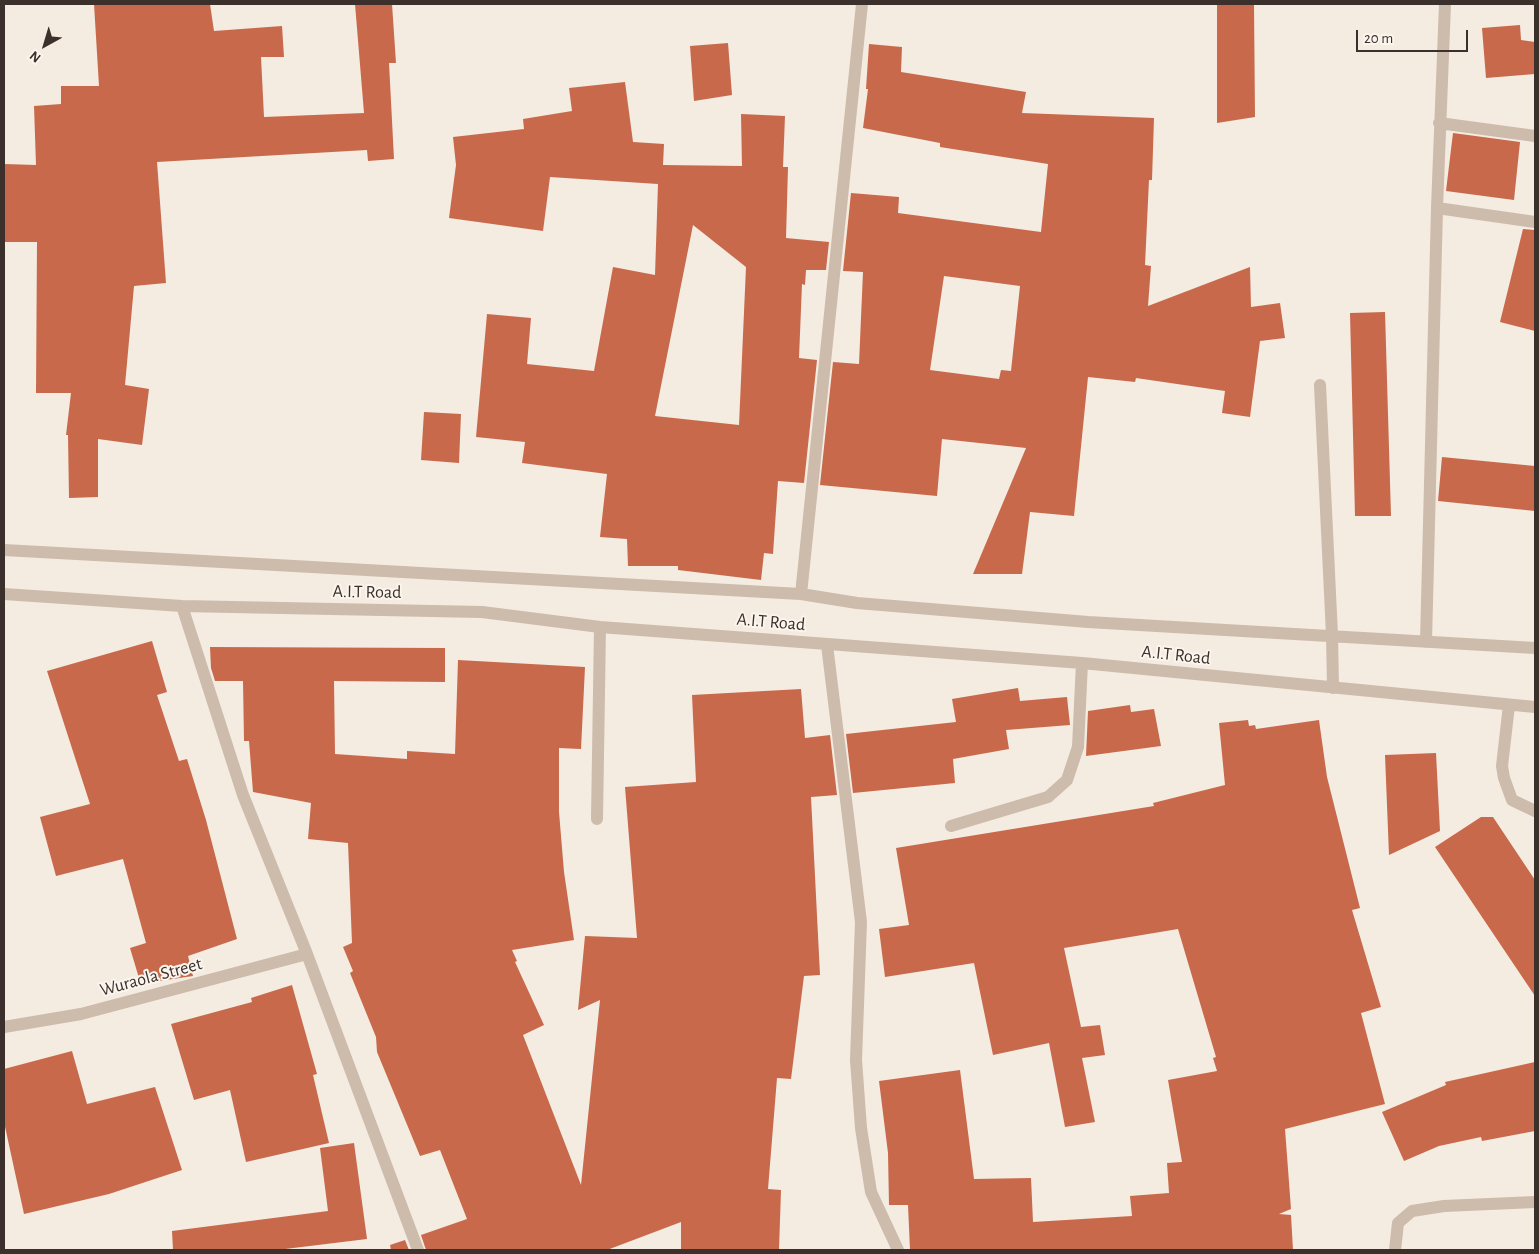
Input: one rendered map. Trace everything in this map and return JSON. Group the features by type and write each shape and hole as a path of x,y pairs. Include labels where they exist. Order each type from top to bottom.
{"street":[{"path":"801,594 862,4"},
{"path":"1426,642 1439,123 1445,4"},
{"path":"1439,123 1535,136"},
{"path":"1437,208 1535,222"},
{"path":"1320,385 1332,635 1332,688"},
{"name":"A.I.T Road","path":"4,550 801,594 857,603 1088,622 1535,648"},
{"name":"A.I.T Road","path":"4,594 182,606 482,612 600,627 1082,663 1535,707"},
{"path":"182,606 243,794 418,1250"},
{"path":"598,818 600,627"},
{"path":"827,645 861,922 856,1060 861,1128 871,1192 898,1250"},
{"path":"951,826 1048,796 1067,780 1078,747 1082,663"},
{"path":"1509,705 1502,766 1504,778 1512,800 1535,811"},
{"name":"Wuraola Street","path":"4,1027 81,1014 306,954"},
{"path":"1395,1250 1398,1223 1412,1211 1444,1206 1535,1202"}],"building":[{"path":"94,4 210,4 214,31 282,26 284,57 261,57 264,117 364,113 355,4 392,4 396,63 389,63 394,159 368,161 367,150 157,162 166,283 134,286 125,385 149,389 142,445 98,439 98,497 69,498 68,435 66,435 71,393 36,393 37,242 4,242 4,164 36,165 34,106 61,104 61,86 99,86"},
{"path":"1217,4 1254,5 1255,117 1217,123"},
{"path":"1520,25 1521,40 1535,42 1535,74 1486,78 1482,28"},
{"path":"728,43 732,95 694,101 690,46"},
{"path":"869,44 902,47 901,72 1026,92 1022,113 1154,118 1152,180 1149,180 1145,265 1151,266 1148,306 1250,267 1251,307 1280,303 1285,338 1260,341 1250,417 1222,413 1225,391 1136,378 1135,382 1088,377 1074,516 1030,512 1022,574 973,574 1026,448 942,439 937,496 820,485 833,362 859,364 863,272 843,271 851,193 899,197 898,213 1041,232 1048,164 940,147 940,143 863,128 868,89 866,89","holes":["944,276 1020,286 1011,371 1001,370 999,379 930,370"]},
{"path":"625,82 633,142 664,144 663,165 742,166 741,114 785,116 783,167 788,167 786,238 829,242 826,270 806,270 805,285 802,284 799,358 817,360 804,483 778,481 773,554 764,553 761,580 678,570 678,566 628,566 627,539 600,537 607,474 522,463 525,442 476,437 487,314 531,318 527,364 594,371 613,267 655,275 658,184 550,177 543,231 449,218 456,165 453,137 524,129 523,119 572,111 569,88","holes":["693,225 746,267 739,425 655,416"]},
{"path":"1453,133 1520,142 1514,200 1446,191"},
{"path":"1523,229 1535,230 1535,331 1500,322"},
{"path":"1385,312 1391,516 1355,516 1350,313"},
{"path":"424,412 461,414 459,463 421,460"},
{"path":"1442,457 1535,466 1535,511 1438,501"},
{"path":"152,641 167,692 157,695 179,761 187,759 206,820 237,939 188,956 193,976 159,981 156,973 139,978 130,948 146,943 123,859 56,876 40,817 90,804 47,671"},
{"path":"210,647 445,648 445,682 334,681 335,754 407,759 407,751 455,754 458,660 585,667 581,749 559,748 559,812 564,872 574,940 512,950 517,961 515,962 544,1025 523,1035 581,1185 600,1000 578,1010 585,936 637,938 625,787 696,782 692,695 801,689 805,738 830,735 837,795 811,797 820,975 804,976 791,1079 777,1078 768,1189 781,1190 779,1250 681,1250 681,1222 607,1250 426,1250 421,1235 467,1219 440,1150 420,1156 377,1052 376,1037 350,973 353,971 343,947 352,943 348,843 308,839 311,803 253,792 249,741 244,741 243,681 215,681 211,668"},
{"path":"1018,688 1020,701 1067,697 1070,725 1006,730 1009,749 953,759 955,783 853,793 846,734 956,722 952,699"},
{"path":"1130,705 1131,712 1154,709 1161,746 1086,756 1088,711"},
{"path":"1248,720 1249,726 1255,725 1256,729 1319,720 1327,777 1360,908 1352,910 1381,1007 1361,1013 1385,1104 1285,1129 1291,1209 1279,1214 1291,1215 1293,1250 910,1250 908,1205 889,1205 888,1153 879,1081 960,1070 974,1179 1031,1178 1033,1222 1132,1216 1130,1196 1169,1193 1167,1163 1182,1162 1168,1080 1217,1071 1213,1058 1216,1057 1178,929 1064,948 1081,1027 1100,1025 1105,1055 1082,1058 1095,1122 1065,1127 1049,1043 993,1055 974,963 885,977 879,929 909,925 896,848 1154,806 1153,803 1225,785 1219,723"},
{"path":"1436,753 1440,831 1389,855 1385,755"},
{"path":"1481,817 1493,817 1535,880 1535,996 1435,847"},
{"path":"292,985 317,1074 313,1075 329,1143 246,1162 230,1090 194,1100 171,1024 252,1002 251,998"},
{"path":"72,1051 87,1104 155,1087 182,1170 109,1194 24,1214 4,1122 4,1069"},
{"path":"1535,1062 1535,1131 1482,1141 1481,1137 1439,1146 1404,1161 1382,1112 1446,1085 1445,1082"},
{"path":"354,1143 367,1239 277,1250 173,1250 172,1231 328,1211 320,1148"},
{"path":"405,1240 409,1250 391,1250 390,1245"}]}
